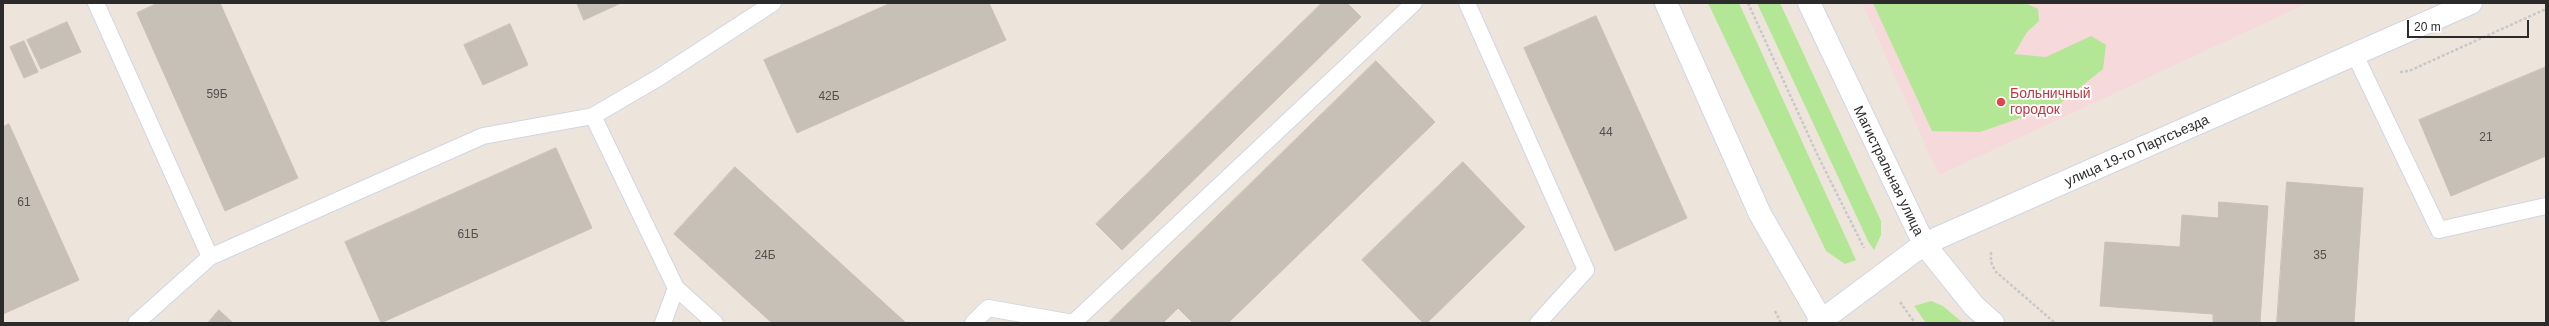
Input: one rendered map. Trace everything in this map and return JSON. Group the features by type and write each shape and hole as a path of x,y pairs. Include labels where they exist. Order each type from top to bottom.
{"street":[{"path":"1666,3 1760,214 1820,322"},
{"name":"Магистральная улица","path":"1809,3 1924,244 1974,306 1993,323"},
{"name":"улица 19-го Партсъезда","path":"1820,322 1882,274 1924,244 2471,3"}],"lane":[{"path":"96,3 210,257"},
{"path":"136,323 210,257 483,136 593,116 658,78 773,3"},
{"path":"973,323 988,308 1073,323 1414,3"},
{"path":"1467,3 1586,270 1538,323"},
{"path":"2355,55 2439,230 2546,206"},
{"path":"593,116 676,288 715,323"},
{"path":"663,323 676,288"}],"path":[{"path":"1748,3 1856,236 1914,323"}],"shaded area":[{"name":"Больничный городок","path":"1862,3 2308,3 1939,175"}],"green space":[{"path":"1708,3 1739,3 1856,260 1845,264 1826,251"},
{"path":"1757,3 1780,3 1881,221 1881,235 1874,250 1868,241"},
{"path":"1873,3 2025,3 2038,9 2039,21 2027,32 2014,54 2046,57 2091,36 2106,45 2103,69 2058,105 1980,132 1932,131"},
{"path":"1931,301 1943,306 1963,323 1926,323 1914,306"}],"building":[{"path":"158,3 220,3 298,178 225,211 137,13"},
{"path":"577,3 621,3 584,20"},
{"path":"891,3 989,3 1006,40 797,133 764,60"},
{"path":"1322,3 1347,3 1361,17 1122,250 1096,224"},
{"path":"1596,16 1687,218 1615,251 1524,48"},
{"path":"67,22 81,52 41,69 27,40"},
{"path":"510,24 528,65 483,85 464,45"},
{"path":"24,41 38,72 24,78 10,47"},
{"path":"1376,61 1435,122 1228,323 1193,323 1178,308 1163,323 1108,323"},
{"path":"2546,67 2546,156 2451,196 2419,120"},
{"path":"9,124 79,280 3,314 3,127"},
{"path":"556,148 592,228 381,323 345,242"},
{"path":"1463,162 1525,227 1427,323 1423,323 1362,260"},
{"path":"735,167 905,322 772,323 674,234"},
{"path":"2287,182 2363,188 2354,323 2277,323"},
{"path":"2219,202 2268,206 2260,323 2213,323 2213,314 2100,306 2105,242 2180,247 2182,215 2218,218"},
{"path":"219,310 233,323 208,323"}],"place":[{"name":"Больничный городок","path":"2001,102"}]}
